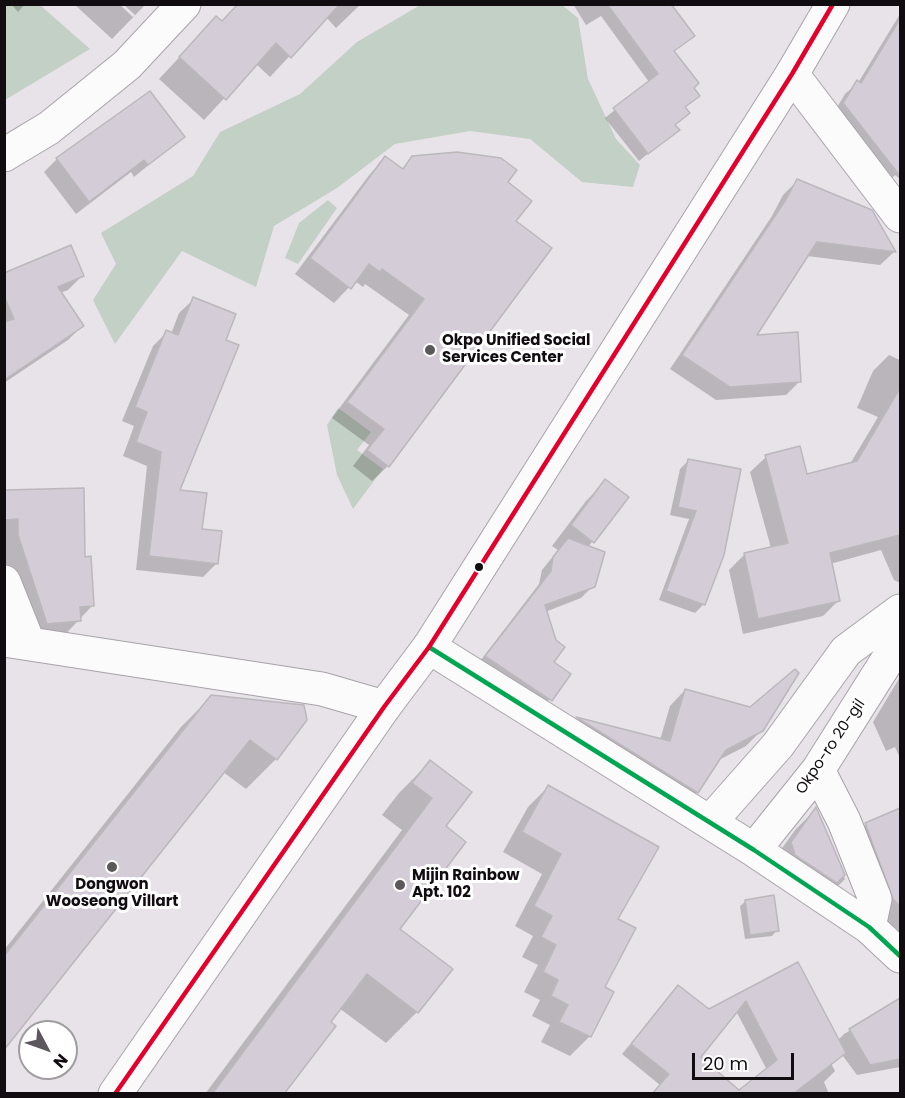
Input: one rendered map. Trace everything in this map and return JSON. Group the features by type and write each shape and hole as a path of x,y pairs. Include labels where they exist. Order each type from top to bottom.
{"street":[{"path":"4,155 49,128 127,65 184,4"},
{"path":"115,1094 384,707 429,647 792,74 833,4"},
{"path":"792,74 900,216"},
{"path":"4,582 16,641 322,689 384,707"},
{"path":"710,822 777,745 846,651 900,612"},
{"name":"Okpo-ro 20-gil","path":"754,850 818,770 900,640"},
{"path":"429,647 754,850 869,927 900,956"},
{"path":"818,770 844,821 875,899 869,927"}],"shaded area":[{"path":"5,4 40,5 90,49 5,100"},
{"path":"422,4 562,5 578,18 588,79 616,139 640,165 633,187 582,182 530,139 470,131 395,144 337,188 274,226 256,287 182,251 115,344 93,300 116,264 101,233 193,176 220,132 300,94 357,42"},
{"path":"328,200 337,208 298,264 285,258 299,223"},
{"path":"338,408 371,432 357,450 383,469 353,509 337,475 327,425"}],"building":[{"path":"238,4 340,4 291,58 276,43 226,100 179,57 216,16 222,21"},
{"path":"607,4 671,4 695,36 674,51 699,83 694,88 700,96 685,107 690,113 675,125 680,130 648,154 613,108 658,74"},
{"path":"900,19 900,176 843,103 857,80 861,83"},
{"path":"150,91 185,137 148,165 144,160 89,202 56,158"},
{"name":"Okpo Unified Social Services Center","path":"457,152 501,158 517,170 508,182 532,201 516,221 552,248 389,467 367,450 384,429 347,402 424,299 382,269 380,272 369,264 351,289 310,258 385,156 403,169 412,156"},
{"path":"797,179 872,210 896,252 817,242 757,335 798,332 801,382 730,387 682,355 785,201"},
{"path":"71,245 84,276 58,287 84,326 4,380 4,322 14,319 4,296 4,273"},
{"path":"193,297 236,314 226,340 239,345 180,490 207,493 202,529 222,531 218,564 149,556 161,452 136,442 147,412 135,407 166,330 178,335"},
{"path":"900,388 900,535 830,553 840,601 758,619 744,553 788,543 765,455 800,446 807,474 857,461"},
{"path":"688,459 741,469 724,555 705,605 666,591 696,511 678,507"},
{"path":"605,479 629,497 594,543 571,525"},
{"path":"84,488 85,557 91,556 94,606 80,607 81,621 47,624 18,535 18,519 4,520 4,490"},
{"path":"568,538 605,552 595,587 545,605 556,640 565,647 554,662 571,674 552,701 485,656 551,571 553,557"},
{"path":"795,669 799,673 763,731 726,750 698,793 576,717 670,741 685,689 750,707"},
{"name":"Dongwon Wooseong Villart","path":"211,695 304,705 307,720 277,760 250,740 28,1020 18,1020 18,1032 4,1050 4,956"},
{"path":"430,760 472,792 446,826 466,842 400,929 453,969 418,1013 367,974 331,1022 336,1026 284,1094 212,1094 432,798 412,783"},
{"path":"548,785 659,847 618,919 636,928 605,987 614,992 591,1037 559,1022 568,1005 551,996 558,980 543,972 556,945 541,937 552,916 534,906 561,854 522,832"},
{"path":"816,807 845,875 837,883 795,855 791,842"},
{"path":"900,808 900,906 893,899 865,823"},
{"path":"774,895 779,931 750,935 745,900"},
{"path":"798,962 846,1053 793,1094 652,1094 669,1074 631,1044 678,985 709,1009","holes":["746,1001 777,1060 739,1090 701,1057"]},
{"path":"900,998 900,1059 870,1065 849,1029"}],"transit line":[{"path":"115,1094 384,707 429,647 792,74 833,4"},
{"path":"429,647 754,850 869,927 900,956"}],"place":[{"name":"Okpo Unified Social Services Center","path":"430,350"},
{"name":"Dongwon Wooseong Villart","path":"112,867"},
{"name":"Mijin Rainbow Apt. 102","path":"400,885"}]}
